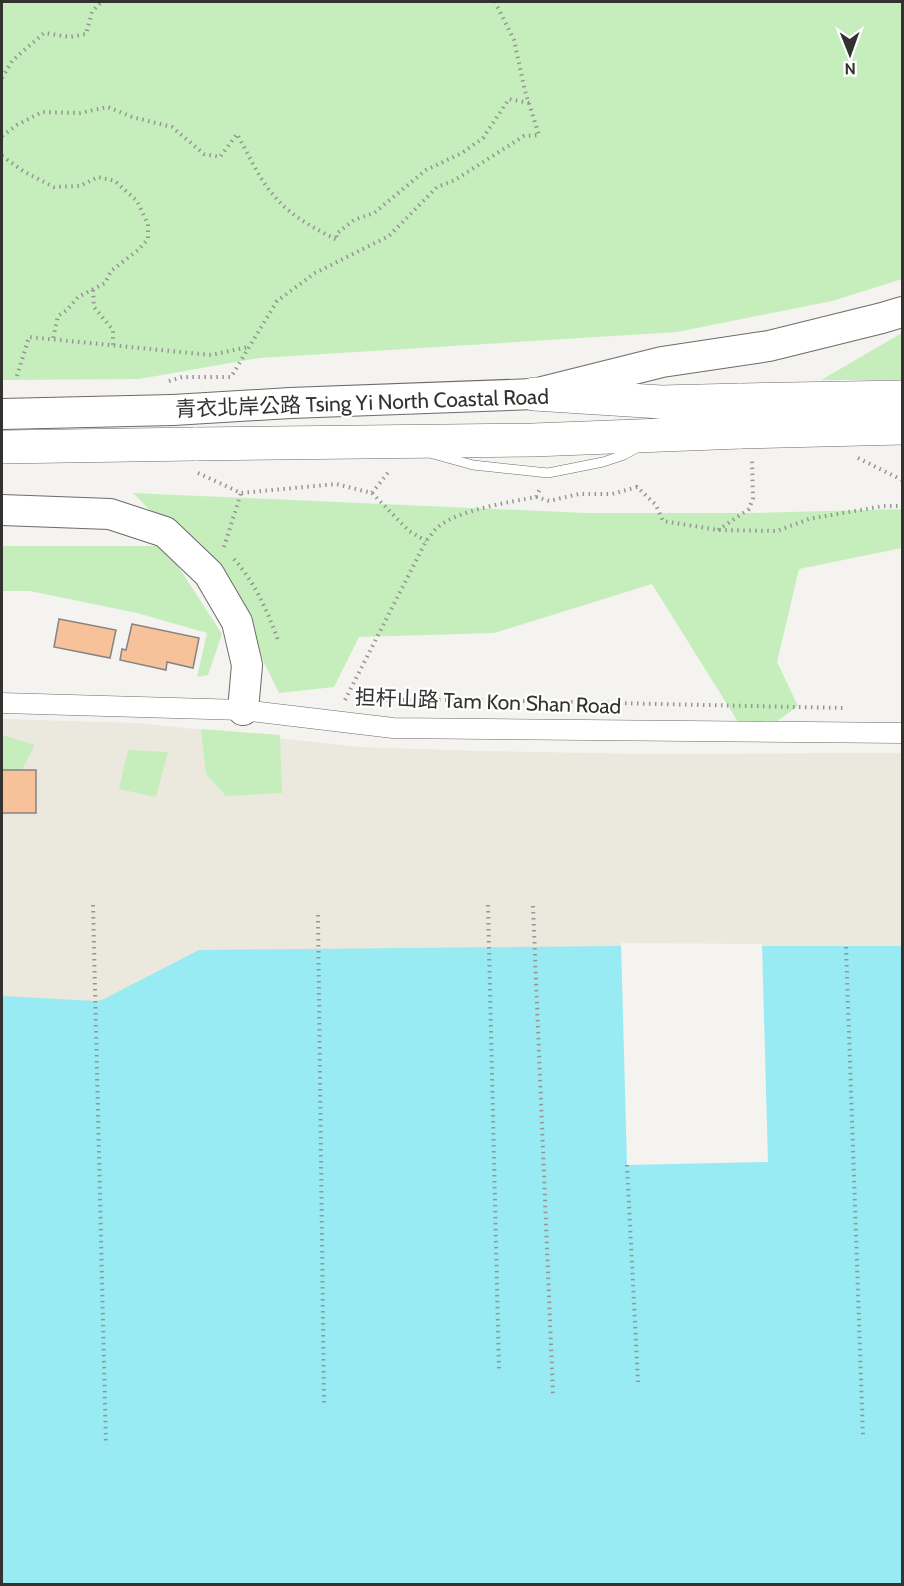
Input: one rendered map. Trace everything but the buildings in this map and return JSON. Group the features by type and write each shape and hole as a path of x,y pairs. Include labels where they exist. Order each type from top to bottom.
{"highway":[{"name":"青衣北岸公路 Tsing Yi North Coastal Road","path":"534,394 661,402 903,397"},
{"name":"青衣北岸公路 Tsing Yi North Coastal Road","path":"2,447 191,458 398,444 659,435 747,443 903,428"}],"main road":[{"path":"534,394 662,362 769,346 903,312"},
{"name":"青衣北岸公路 Tsing Yi North Coastal Road","path":"2,414 173,410 290,403 534,394"},
{"path":"2,510 110,514 165,532 209,574 237,622 247,665 243,710"}],"street":[{"name":"担杆山路 Tam Kon Shan Road","path":"2,703 243,710 393,728 903,733"}],"lane":[{"path":"398,444 473,465 548,473 603,462 624,454 659,435"}],"path":[{"path":"2,78 12,61 45,33 70,37 86,34 92,12 101,2"},
{"path":"163,382 182,377 231,377 278,300 315,273 389,236 437,187 455,180 524,136 539,135 514,40 495,2"},
{"path":"2,136 42,112 80,113 108,107 132,117 172,127 204,154 220,157 237,134 262,180 276,199 303,222 337,240 336,234 354,220 374,213 426,170 462,153 483,138 509,99 529,104"},
{"path":"2,156 54,187 80,186 98,177 115,181 137,201 148,224 148,239 138,250 111,271 105,283 78,297 67,310 58,316 52,339"},
{"path":"93,290 94,308 113,330 113,345"},
{"path":"17,376 29,337 211,354 248,347"},
{"path":"718,530 749,509 753,498 747,443"},
{"path":"372,493 398,444"},
{"path":"191,458 198,473 241,493 336,484 372,493 409,531 426,541"},
{"path":"536,496 548,473"},
{"path":"345,700 426,541 438,526 458,516 487,506 536,496 549,501 579,494 612,494 637,487 656,505 663,521 718,530 777,531 809,519 883,506 903,507"},
{"path":"224,547 241,493"},
{"path":"269,614 278,640"},
{"path":"335,700 477,700 843,708"},
{"path":"93,905 106,1445"},
{"path":"488,905 499,1370"},
{"path":"533,906 553,1394"},
{"path":"318,915 324,1403"},
{"path":"846,947 863,1436"},
{"path":"627,1166 638,1382"}],"shaded area":[{"path":"2,719 139,723 360,747 644,754 902,753 902,1173 2,1099"}],"green space":[{"path":"2,2 902,2 902,279 832,301 677,332 259,358 139,379 2,380"},
{"path":"902,333 902,380 821,380"},
{"path":"133,493 586,513 755,513 902,509 902,548 799,569 777,662 798,706 750,741 652,584 494,633 359,637 334,687 279,693 229,591"},
{"path":"2,546 165,546 222,634 208,675 197,677 207,633 137,613 30,591 2,591"},
{"path":"201,729 280,735 282,793 226,796 206,774"},
{"path":"2,735 35,745 17,779 2,779"},
{"path":"128,750 168,752 156,797 119,789"}],"water":[{"path":"902,946 902,1584 2,1584 2,996 102,1000 199,950"}],"pier":[{"path":"621,943 762,944 768,1162 627,1165"}]}
